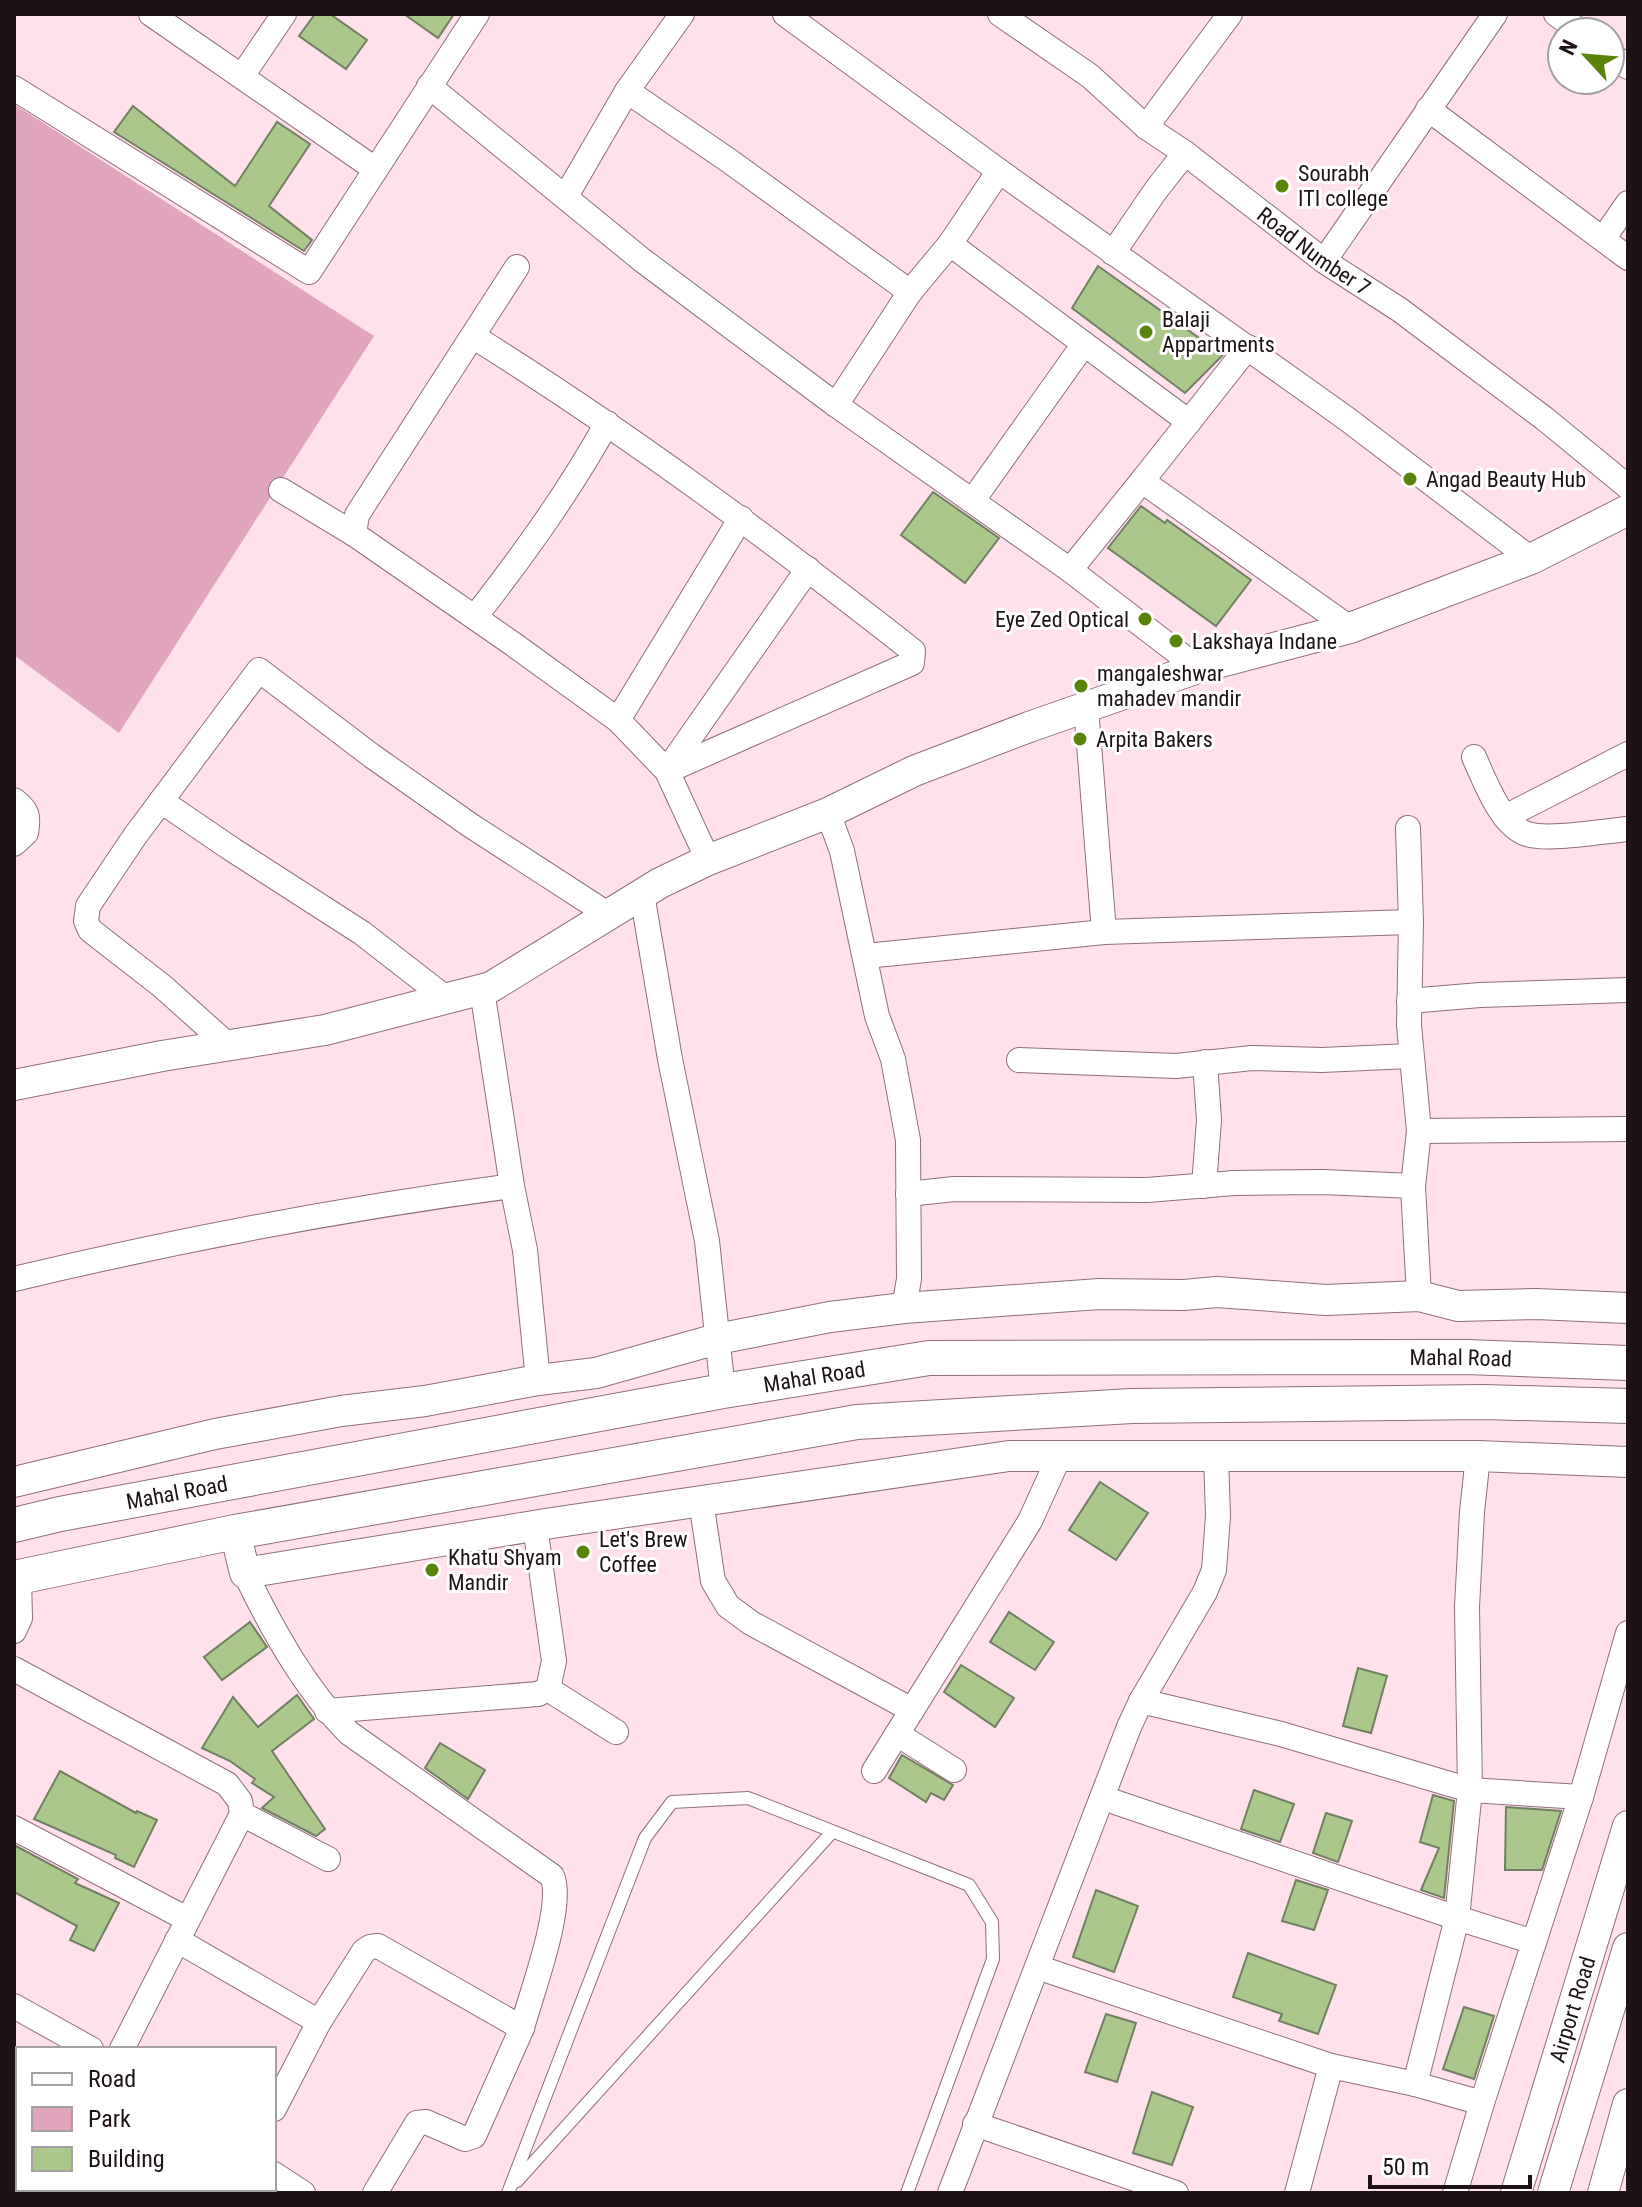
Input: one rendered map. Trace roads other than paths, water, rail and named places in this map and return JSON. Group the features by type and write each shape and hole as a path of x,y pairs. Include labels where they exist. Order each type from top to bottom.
{"main road":[{"name":"Mahal Road","path":"14,1525 723,1391 929,1358 1467,1357 1628,1363"},
{"name":"Mahal Road","path":"17,1578 235,1532 857,1422 1132,1406 1484,1402 1628,1406"}],"street":[{"path":"151,14 375,169"},
{"path":"242,76 284,14"},
{"path":"14,88 309,272 477,14"},
{"path":"566,196 627,91 682,14"},
{"path":"785,14 1347,419 1531,559"},
{"name":"Road Number 7","path":"1000,14 1090,76 1146,127 1185,153 1324,261 1400,310 1545,419 1628,487"},
{"path":"1146,127 1230,14"},
{"path":"1324,261 1495,14"},
{"path":"429,86 642,260 836,405 1070,570 1198,668"},
{"path":"627,91 910,292"},
{"path":"1428,109 1628,258"},
{"path":"1113,253 1185,153"},
{"path":"836,405 910,292 950,244 999,171"},
{"path":"1603,239 1628,203"},
{"path":"950,244 1189,422"},
{"path":"354,534 357,515 517,267"},
{"path":"474,337 607,423 741,518 913,651 912,663 667,771"},
{"path":"973,500 1084,344"},
{"path":"1070,570 1248,347"},
{"path":"475,617 579,474 607,423"},
{"path":"1142,481 1350,628"},
{"path":"281,490 354,534 618,720 667,771 708,860"},
{"path":"14,1085 325,1030 491,987 642,894 708,860 828,813 914,771 1198,668 1350,628 1531,559 1628,510"},
{"path":"618,720 741,518"},
{"path":"667,771 808,569"},
{"path":"229,1046 162,986 90,930 86,921 88,906 161,801 259,670 384,765 609,915"},
{"path":"1086,707 1104,932"},
{"path":"1505,817 1628,754"},
{"path":"1474,757 1495,802 1505,817 1524,834 1544,836 1628,829"},
{"path":"14,800 26,809 29,817 26,833 14,844"},
{"path":"161,801 362,933 447,999"},
{"path":"828,813 842,851 877,1016 893,1059 908,1140 909,1279 904,1308"},
{"path":"1408,828 1410,1056 1419,1131 1413,1186 1419,1296"},
{"path":"642,894 670,1059 707,1241 723,1391"},
{"path":"866,956 1104,932 1411,922"},
{"path":"482,990 525,1250 538,1380"},
{"path":"1409,1001 1480,995 1628,990"},
{"path":"1019,1060 1176,1066 1252,1058 1322,1060 1410,1056"},
{"path":"1204,1186 1209,1120 1205,1062"},
{"path":"1419,1131 1628,1129"},
{"path":"908,1194 954,1189 1147,1190 1323,1182 1413,1186"},
{"path":"14,1279 318,1216 512,1186"},
{"path":"14,1482 229,1431 596,1373 717,1339 830,1317 904,1308 1099,1294 1184,1295 1217,1292 1326,1300 1419,1296 1458,1306 1536,1304 1628,1308"},
{"path":"245,1573 535,1526 1009,1456 1478,1456 1628,1462"},
{"path":"950,2193 1141,1701 1205,1592 1214,1570 1218,1516 1216,1456"},
{"path":"1415,2084 1457,1918 1470,1790 1467,1607 1478,1456"},
{"path":"874,1771 1030,1521 1059,1457"},
{"path":"701,1501 713,1581 728,1606 751,1623 912,1710"},
{"path":"535,1526 554,1661 548,1689"},
{"path":"235,1532 245,1573 292,1658 327,1711 349,1733 552,1876 556,1884 554,1913 522,2028 474,2136 465,2139 426,2122 417,2123 375,2193"},
{"path":"14,1631 20,1618 17,1578"},
{"path":"1455,2193 1581,1797 1628,1633"},
{"path":"14,1669 227,1784 240,1801 242,1814 123,2047"},
{"path":"327,1711 538,1694 548,1689"},
{"path":"548,1689 616,1732"},
{"path":"1141,1701 1281,1734 1470,1790 1581,1797"},
{"path":"897,1734 954,1770"},
{"path":"1103,1798 1534,1942"},
{"path":"242,1814 328,1859"},
{"name":"Airport Road","path":"1516,2193 1628,1826"},
{"path":"14,1828 182,1930 319,2022"},
{"path":"276,2105 319,2022 364,1951 378,1946 522,2028"},
{"name":"Airport Road","path":"1553,2193 1628,1948"},
{"path":"1037,1967 1331,2066 1415,2084 1482,2103"},
{"path":"14,2006 87,2047"},
{"path":"1297,2193 1331,2066"},
{"path":"1603,2193 1624,2139 1628,2104"},
{"path":"975,2124 1176,2193"},
{"path":"276,2175 303,2193"}],"lane":[{"path":"509,2191 645,1838 672,1802 748,1798 969,1885 992,1922 993,1959 907,2193"},
{"path":"509,2191 832,1832"}],"place":[{"name":"Sourabh ITI college","path":"1282,186"},
{"name":"Balaji Appartments","path":"1146,332"},
{"name":"Angad Beauty Hub","path":"1410,479"},
{"name":"Eye Zed Optical","path":"1145,619"},
{"name":"Lakshaya Indane","path":"1176,641"},
{"name":"mangaleshwar mahadev mandir","path":"1081,686"},
{"name":"Arpita Bakers","path":"1080,739"},
{"name":"Let's Brew Coffee","path":"583,1552"},
{"name":"Khatu Shyam Mandir","path":"432,1570"}]}
